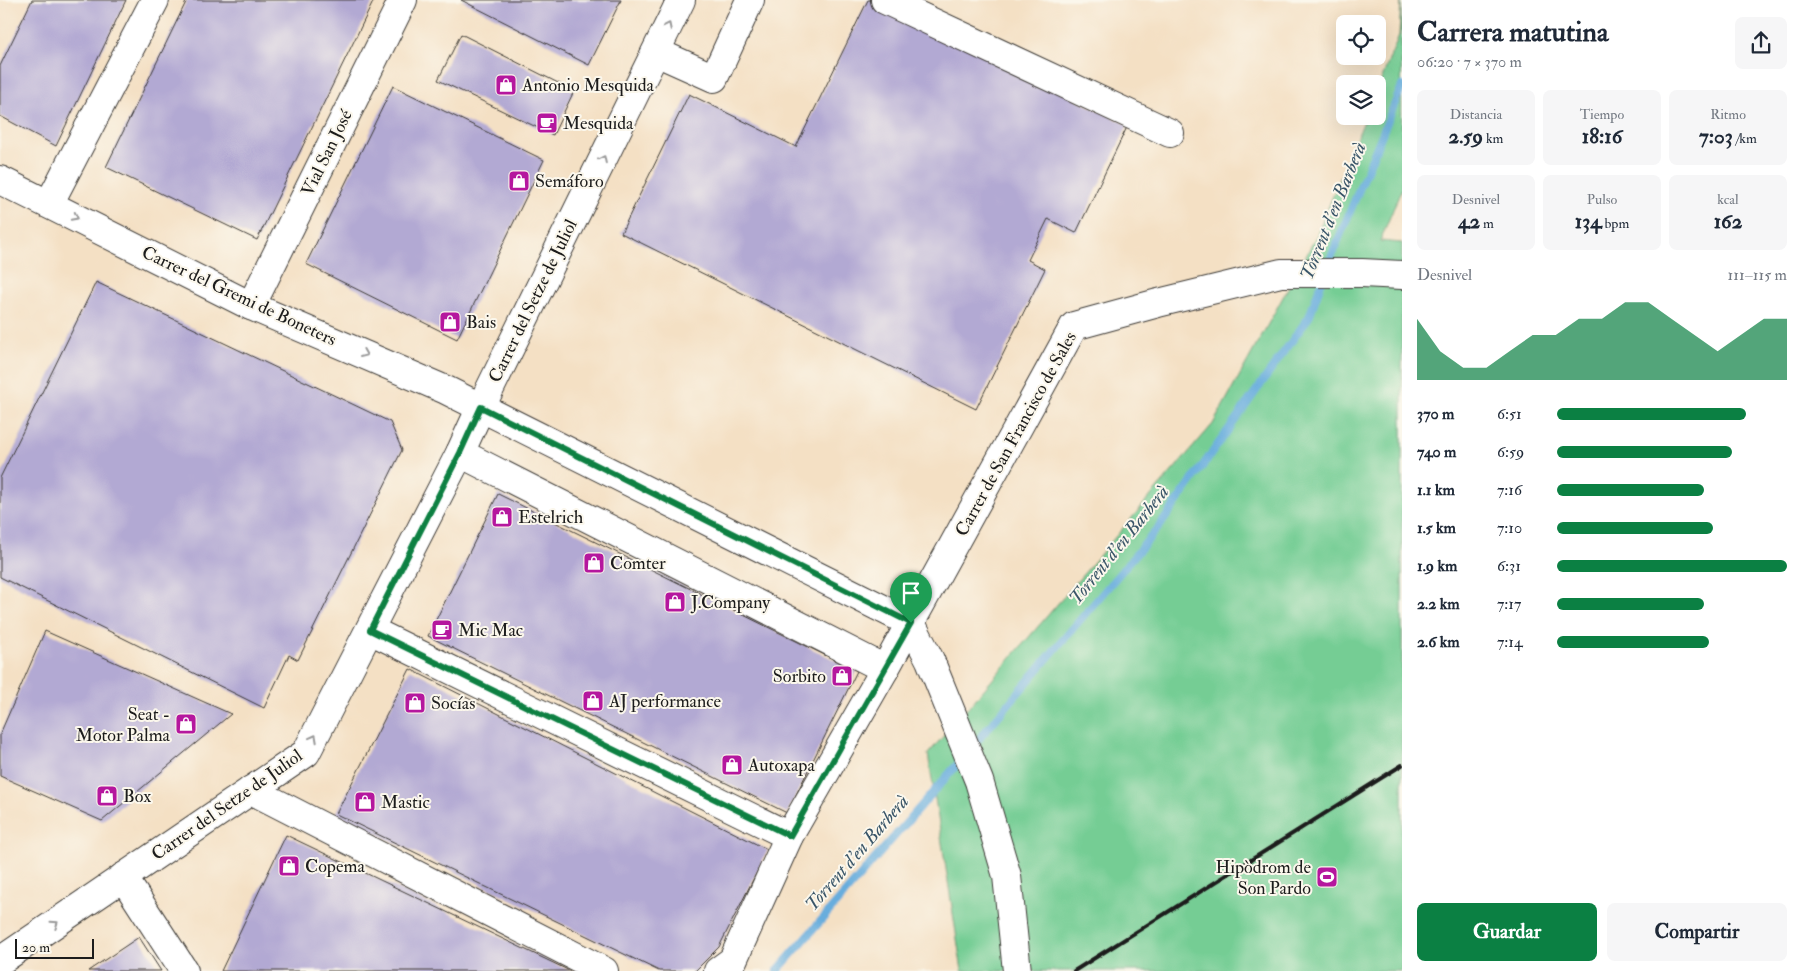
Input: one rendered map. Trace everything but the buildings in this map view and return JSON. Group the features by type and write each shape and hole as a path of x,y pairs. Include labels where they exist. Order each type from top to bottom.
{"street":[{"path":"49,204 155,0"},
{"name":"Vial San José","path":"251,306 403,0"},
{"name":"Carrer del Setze de Juliol","path":"0,961 306,753 460,453 681,0"},
{"path":"656,52 714,78 750,0"},
{"path":"884,0 1170,134"},
{"name":"Carrer del Gremi de Boneters","path":"0,180 251,306 481,407 911,623"},
{"name":"Carrer de San Francisco de Sales","path":"885,669 1074,326 1281,273 1362,272 1402,275"},
{"path":"460,453 885,669 790,836 733,960 718,971"},
{"path":"911,623 930,660 979,781 1007,876 1017,971"},
{"path":"370,630 790,836"},
{"path":"251,790 604,971"},
{"path":"123,877 184,971"}],"green space":[{"path":"1401,0 1402,188 1380,241 1402,243 1402,971 962,971 928,754 1213,424 1316,237 1362,125 1386,125 1386,75 1383,75 1399,35"}],"waterway":[{"name":"Torrent d'en Barberà","path":"1327,267 1402,86"},
{"name":"Torrent d'en Barberà","path":"972,747 1159,527 1309,317 1323,278"},
{"name":"Torrent d'en Barberà","path":"777,971 963,758"}],"railway":[{"path":"1074,971 1402,765"}],"place":[{"name":"Antonio Mesquida","path":"506,85"},
{"name":"Mesquida","path":"547,123"},
{"name":"Semáforo","path":"519,181"},
{"name":"Bais","path":"450,322"},
{"name":"Estelrich","path":"502,517"},
{"name":"Comter","path":"594,563"},
{"name":"J.Company","path":"675,602"},
{"name":"Mic Mac","path":"442,630"},
{"name":"Sorbito","path":"842,676"},
{"name":"AJ performance","path":"593,701"},
{"name":"Socías","path":"415,703"},
{"name":"Seat - Motor Palma","path":"186,724"},
{"name":"Autoxapa","path":"732,765"},
{"name":"Box","path":"107,796"},
{"name":"Mastic","path":"365,802"},
{"name":"Copema","path":"289,866"},
{"name":"Hipòdrom de Son Pardo","path":"1327,877"}],"route":[{"path":"481,407 911,623 790,836 370,630 460,453 481,407"}]}
